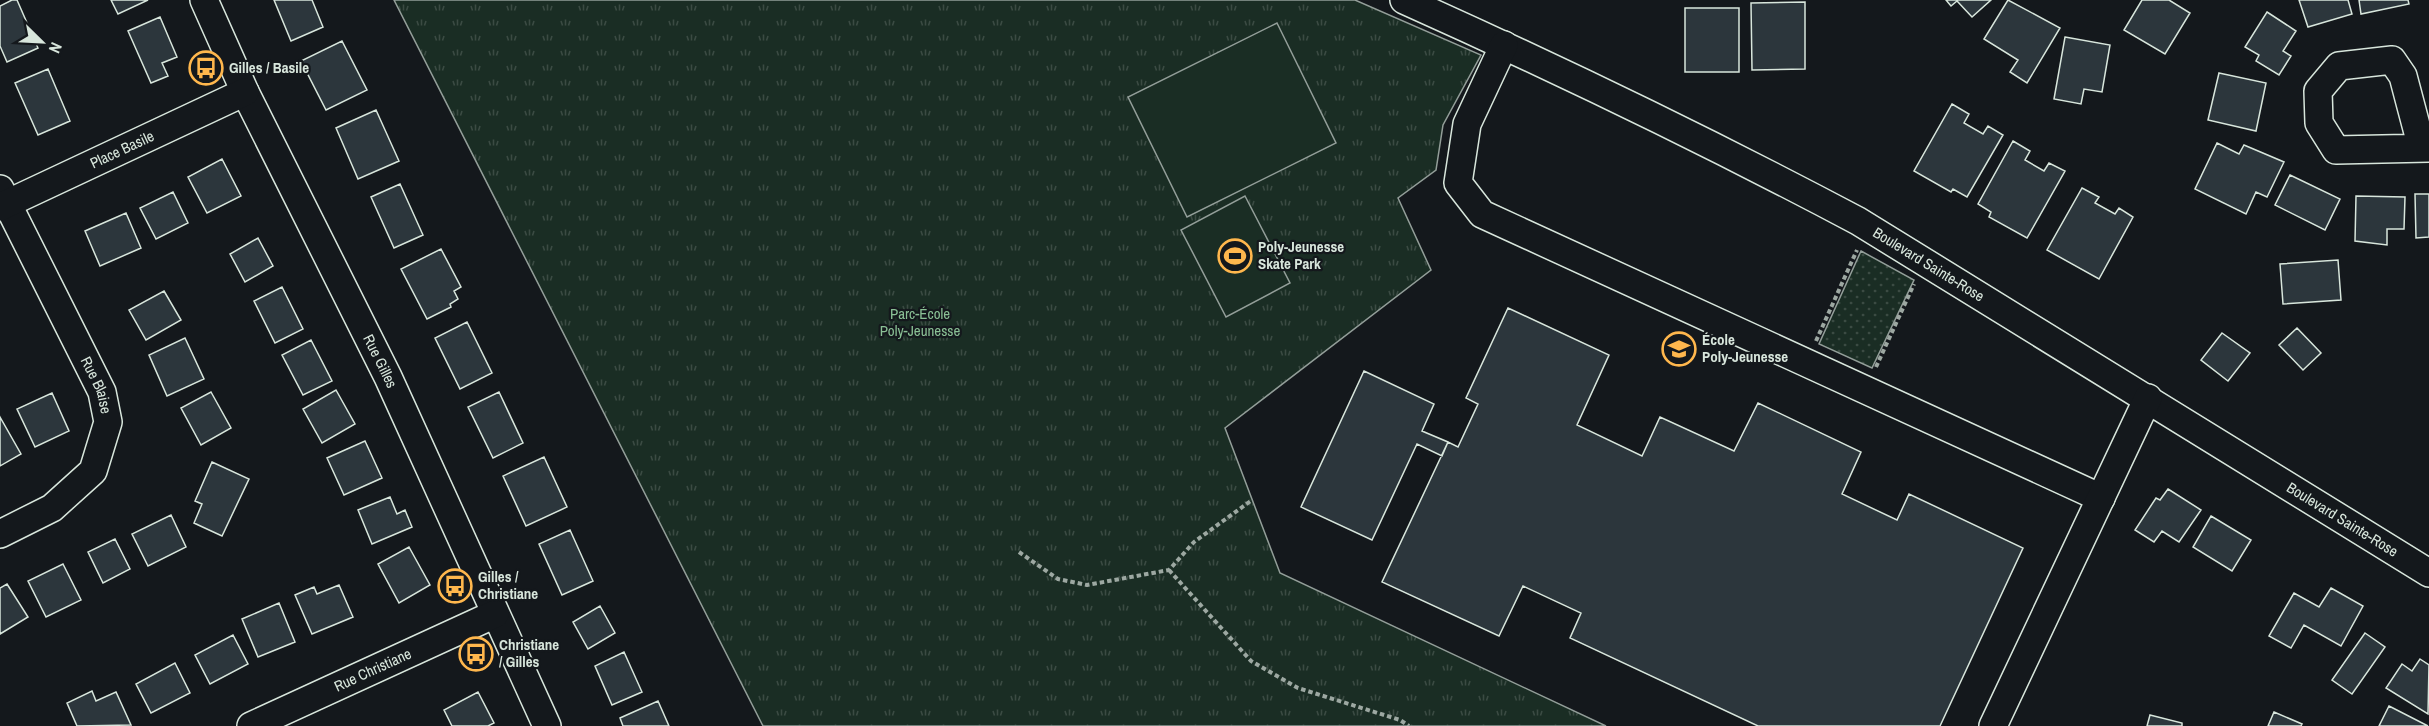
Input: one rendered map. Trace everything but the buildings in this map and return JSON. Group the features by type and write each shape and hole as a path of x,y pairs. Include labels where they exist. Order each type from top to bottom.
{"street":[{"name":"Rue Gilles","path":"204,0 245,92 388,377 547,726"},
{"name":"Boulevard Sainte-Rose","path":"1404,0 1504,45 1763,171 1868,227 2429,573"},
{"path":"1504,45 1467,124 1458,183 1482,214 2101,498"},
{"name":"Place Basile","path":"2,200 245,92"},
{"name":"Rue Blaise","path":"0,534 52,508 93,471 108,422 102,392 2,200"},
{"path":"1993,726 2148,398"},
{"name":"Rue Christiane","path":"250,726 495,614"}],"path":[{"path":"1806,362 1868,227"},
{"path":"1866,390 1924,261"},
{"path":"1019,552 1058,579 1088,585 1169,570 1194,542 1252,500"},
{"path":"1169,570 1251,660 1298,688 1400,720 1409,726"}],"green space":[{"name":"Parc-École Poly-Jeunesse","path":"394,0 1355,0 1481,55 1443,125 1436,170 1398,198 1431,270 1225,428 1280,573 1606,726 763,726"},
{"path":"1277,23 1336,143 1187,217 1128,97"},
{"name":"Poly-Jeunesse Skate Park","path":"1245,196 1290,283 1226,317 1181,230"},
{"path":"1861,251 1914,280 1872,368 1819,344"}],"place":[{"name":"Gilles / Basile","path":"206,68"},
{"name":"Poly-Jeunesse Skate Park","path":"1235,256"},
{"name":"École Poly-Jeunesse","path":"1679,349"},
{"name":"Gilles / Christiane","path":"455,586"},
{"name":"Christiane / Gilles","path":"476,654"}]}
